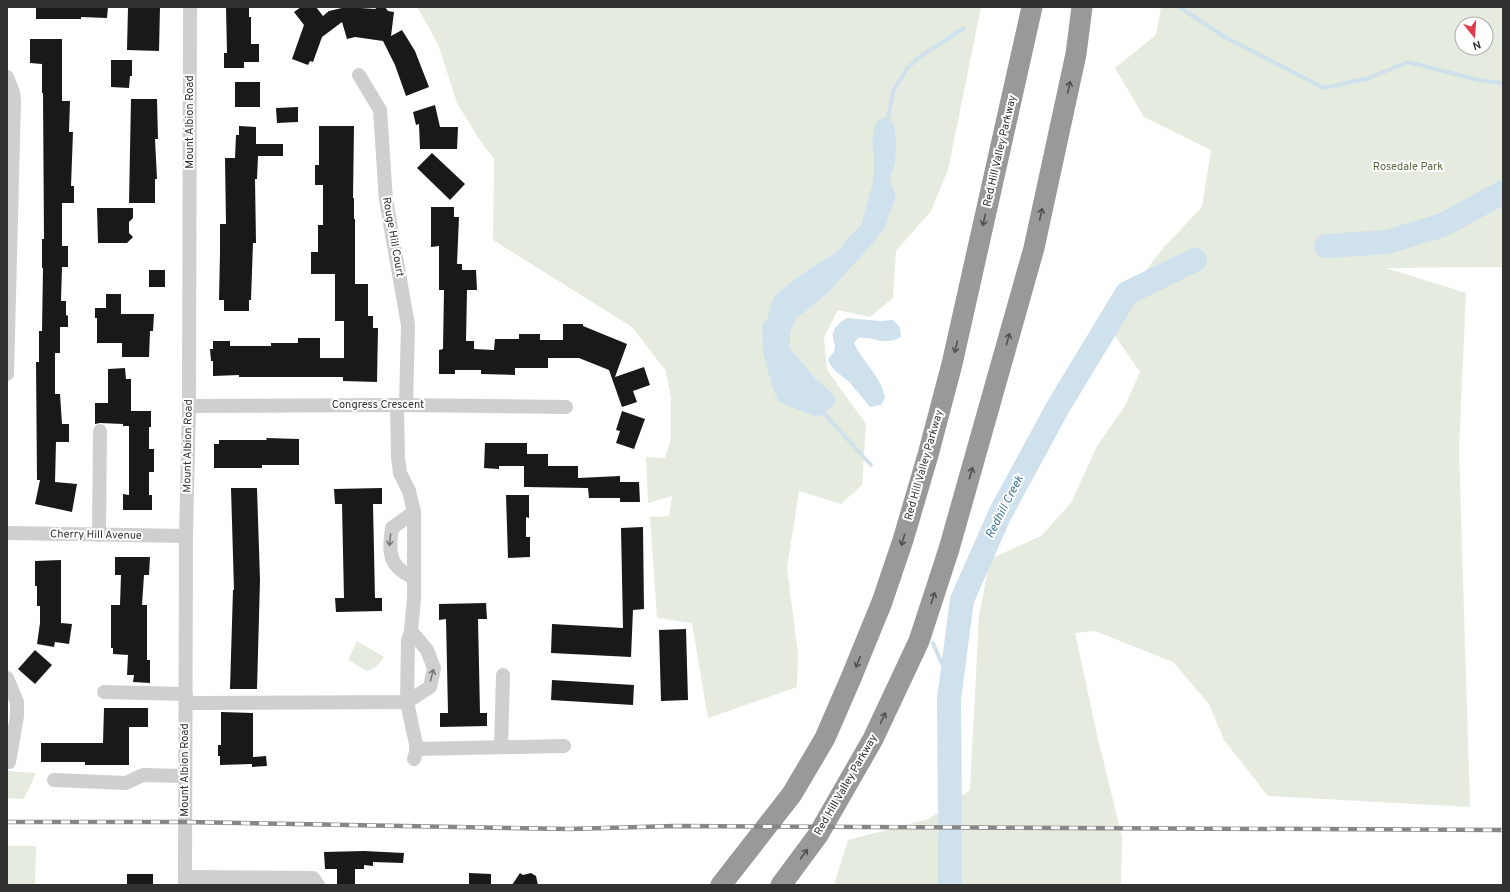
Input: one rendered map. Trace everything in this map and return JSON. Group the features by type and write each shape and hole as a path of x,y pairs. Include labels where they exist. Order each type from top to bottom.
{"highway":[{"path":"1012,100 1020,7"},
{"name":"Red Hill Valley Parkway","path":"721,885 792,794 825,738 882,602 916,498 952,364 1032,7"},
{"name":"Red Hill Valley Parkway","path":"781,885 818,835 873,739 919,641 949,549 1034,248 1076,54 1082,7"},
{"path":"1076,54 1095,7"}],"street":[{"name":"Mount Albion Road","path":"185,881 186,536 189,406 190,7"},
{"name":"Rouge Hill Court","path":"359,75 380,110 386,200 408,325 398,458 400,473 409,491 414,512 414,578 411,631 408,641 407,702 415,754 501,747"},
{"path":"7,77 13,92 14,100 7,374"},
{"name":"Congress Crescent","path":"189,406 402,405 566,408"},
{"path":"99,535 100,431"},
{"path":"414,512 392,528 389,546 392,562 403,573 414,578"},
{"name":"Cherry Hill Avenue","path":"7,534 186,536"},
{"path":"104,692 186,699 407,702 430,687 434,668 427,650 411,631"},
{"path":"503,675 501,747 564,746"},
{"path":"7,678 17,702 17,716 9,762"},
{"path":"54,780 126,782 143,775 185,776"},
{"path":"185,881 313,878 318,885"}],"green space":[{"path":"417,7 981,7 948,170 931,211 896,251 893,298 870,317 838,310 824,337 827,370 866,424 862,485 841,504 799,491 787,568 798,654 797,687 708,718 692,623 657,618 650,517 669,516 672,496 648,503 646,457 665,458 671,438 671,398 666,371 632,327 493,240 494,159 479,139 457,103 438,44","holes":["872,139 895,164 890,178 896,197 885,228 828,293 797,318 790,333 790,348 815,378 831,392 817,417 806,412 762,325 768,317 776,294 806,271 838,251 847,238 861,225 873,181 874,161"]},
{"name":"Rosedale Park","path":"1161,7 1503,7 1503,267 1386,268 1466,293 1459,448 1470,807 1268,796 1224,740 1209,704 1173,662 1095,631 1075,633 1097,735 1122,837 1121,885 834,885 848,840 929,819 970,790 979,616 990,559 1041,536 1071,503 1097,446 1125,406 1140,372 1105,321 1165,246 1202,207 1211,150 1144,117 1115,68 1156,35"},
{"path":"357,641 384,657 377,666 367,671 348,660"},
{"path":"7,771 36,773 24,799 7,798"},
{"path":"7,846 36,846 35,885 7,885"}],"water":[{"path":"885,117 894,124 896,138 895,164 890,178 896,197 885,228 828,293 797,318 790,333 790,348 815,378 831,392 836,399 832,407 817,417 784,404 778,400 773,389 763,353 762,325 768,317 770,307 776,294 806,271 838,251 847,238 861,225 873,181 874,161 872,139 876,122"},
{"path":"847,318 880,321 893,320 900,327 901,337 895,340 884,341 870,338 858,338 854,343 880,383 885,398 881,405 870,407 849,382 831,367 829,363 828,359 834,352 835,347 833,332 839,324"}],"building":[{"path":"36,7 108,7 107,18 81,17 81,19 36,19"},
{"path":"128,7 160,7 159,51 127,50"},
{"path":"226,7 249,7 249,17 251,17 251,44 259,44 259,62 244,62 244,68 224,68 224,53 227,53"},
{"path":"301,7 316,7 323,16 329,11 346,7 375,9 378,7 385,7 388,11 394,12 391,36 402,30 415,51 429,87 406,96 395,65 383,41 355,37 347,39 342,22 322,37 313,62 310,61 308,65 292,59 304,25 294,12"},
{"path":"30,39 62,39 62,101 70,101 69,132 73,132 71,186 74,186 74,203 62,203 62,246 68,246 68,267 62,267 61,301 66,301 68,327 60,327 60,353 55,353 55,394 60,394 62,424 69,424 69,442 56,442 55,482 77,484 72,512 35,504 40,480 37,480 36,362 39,362 39,331 42,331 42,239 44,239 43,93 42,64 30,63"},
{"path":"111,60 132,60 132,76 130,76 129,88 111,87"},
{"path":"235,82 260,82 260,107 235,107"},
{"path":"131,99 157,99 158,139 155,139 157,179 155,179 155,203 129,203"},
{"path":"435,105 440,127 458,127 457,149 420,149 419,124 416,125 413,112"},
{"path":"298,107 298,122 277,123 276,108"},
{"path":"239,126 256,127 256,144 283,144 283,156 258,156 257,179 255,179 256,243 253,243 251,300 249,300 249,311 224,311 224,300 219,300 220,224 226,224 225,158 235,158 236,135 239,135"},
{"path":"319,126 354,126 353,198 355,219 355,284 368,284 368,316 373,316 373,328 378,328 377,382 343,381 343,377 213,376 213,361 211,361 210,349 213,349 213,341 230,341 230,346 271,346 271,343 298,343 298,338 320,338 320,358 344,358 344,321 335,321 335,274 311,274 311,252 318,252 318,225 323,225 323,185 315,185 315,165 319,165"},
{"path":"432,153 465,184 450,200 417,168"},
{"path":"431,207 454,207 454,217 459,217 457,264 462,264 462,270 476,270 477,290 467,290 466,341 474,341 474,349 494,350 495,339 519,339 519,334 540,334 540,340 563,340 563,324 583,324 583,326 627,344 615,377 644,367 650,385 633,391 637,402 622,407 609,370 579,358 548,358 548,368 515,368 515,375 481,374 481,370 455,370 455,374 439,374 439,350 443,349 444,290 439,290 439,246 431,247"},
{"path":"97,208 133,208 133,218 129,222 129,233 133,237 127,243 98,243"},
{"path":"149,270 165,270 165,287 149,287"},
{"path":"106,294 121,294 121,314 154,314 153,331 150,331 149,357 122,357 122,343 97,343 97,318 95,318 95,308 106,308"},
{"path":"125,368 126,379 131,379 131,411 151,411 149,449 154,449 154,472 149,472 149,495 152,495 152,510 123,510 123,494 129,495 129,426 123,426 123,424 95,424 95,403 108,403 108,369"},
{"path":"622,411 645,419 634,449 616,443 620,431 616,430"},
{"path":"266,438 299,439 299,465 262,465 262,468 214,468 214,444 219,444 219,440 267,440"},
{"path":"485,443 527,443 527,454 548,454 548,466 578,466 578,478 620,476 620,482 639,482 640,502 620,502 620,498 589,498 588,488 524,487 524,466 499,466 499,469 484,468"},
{"path":"231,488 257,488 260,580 257,689 230,689 234,590"},
{"path":"382,488 382,504 373,504 375,598 382,598 382,611 336,612 335,598 344,598 342,504 335,504 334,489"},
{"path":"506,495 529,495 529,518 526,517 526,537 530,537 530,557 508,558"},
{"path":"643,527 644,609 633,610 631,657 551,653 552,624 623,628 621,528"},
{"path":"115,557 150,557 149,575 144,575 142,605 147,605 147,660 150,660 150,683 133,682 134,675 127,675 128,655 113,654 113,648 111,648 111,605 120,605 121,575 115,575"},
{"path":"61,560 61,623 72,624 69,644 55,642 54,647 37,644 40,623 40,606 37,606 35,561"},
{"path":"486,603 487,619 478,619 480,713 487,713 487,726 440,727 440,713 448,713 446,619 439,620 439,604"},
{"path":"686,629 688,700 661,701 659,630"},
{"path":"35,650 52,665 35,684 18,669"},
{"path":"552,680 634,685 633,705 551,700"},
{"path":"104,708 148,708 148,727 129,727 129,765 85,765 85,762 41,762 41,743 103,743"},
{"path":"221,712 253,713 253,757 266,756 267,766 252,767 252,764 220,765 218,745 221,745"},
{"path":"364,851 404,853 403,863 373,862 373,866 364,865 364,869 355,869 355,885 337,885 337,869 325,869 324,852"},
{"path":"469,873 491,874 491,885 469,885"},
{"path":"520,873 523,875 531,873 536,876 538,885 512,885"},
{"path":"127,874 153,874 153,885 127,885"}],"waterway":[{"path":"1179,7 1223,36 1324,88 1369,78 1408,62 1482,81 1503,83"},
{"path":"887,124 893,92 907,68 921,56 964,28"},
{"name":"Redhill Creek","path":"1326,246 1387,242 1443,225 1503,192"},
{"name":"Redhill Creek","path":"950,819 949,699 962,600 1000,514 1058,407 1127,293 1195,260"},
{"path":"821,410 871,465"},
{"path":"933,643 951,685"},
{"name":"Redhill Creek","path":"950,836 950,885"}],"railway":[{"path":"7,822 185,822 569,829 675,826 1503,830"}]}
